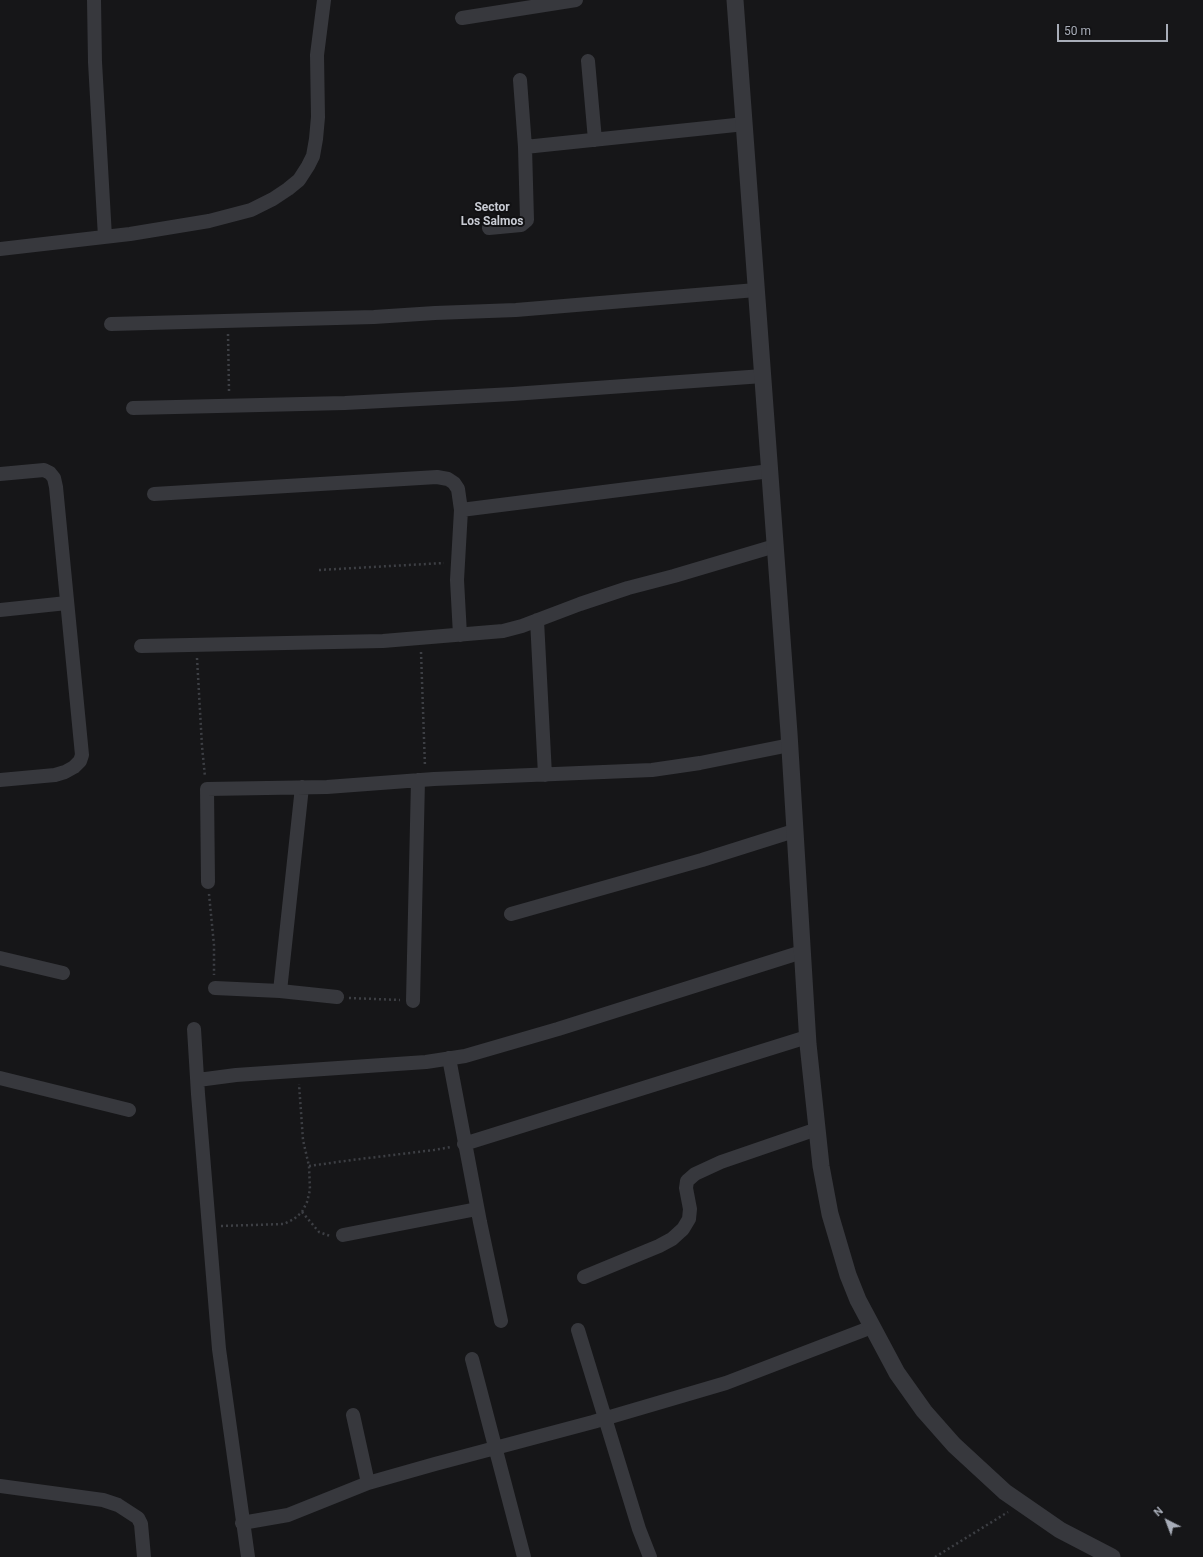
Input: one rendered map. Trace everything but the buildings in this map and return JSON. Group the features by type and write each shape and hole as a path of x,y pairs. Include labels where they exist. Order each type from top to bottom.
{"street":[{"path":"94,0 95,62 105,237"},
{"path":"0,248 105,237 209,221 251,210 273,200 298,180 313,156 318,117 318,54 324,0"},
{"path":"462,18 576,0"},
{"path":"735,0 790,745 807,1037 826,1194 835,1233 848,1276 872,1327 897,1373 929,1416 971,1462 1021,1504 1060,1530 1112,1557"},
{"path":"588,61 595,140"},
{"path":"489,228 521,225 527,220 525,147 520,80"},
{"path":"525,147 745,124"},
{"path":"110,324 374,317 516,310 756,290"},
{"path":"133,408 345,403 505,395 763,376"},
{"path":"0,474 44,470 50,473 54,478 82,756 74,768 55,775 0,780"},
{"path":"460,510 770,471"},
{"path":"154,494 438,477 448,479 454,483 458,489 460,510 457,580 460,635"},
{"path":"141,646 383,641 503,631 628,588 775,546"},
{"path":"0,610 67,603"},
{"path":"537,620 545,775"},
{"path":"208,882 207,789 302,787 652,770 700,763 790,745"},
{"path":"413,1001 422,780"},
{"path":"280,991 302,787"},
{"path":"511,914 702,860 794,831"},
{"path":"198,1080 236,1075 426,1062 465,1056 802,952"},
{"path":"0,958 63,974"},
{"path":"214,988 280,991 337,997"},
{"path":"194,1029 220,1349 242,1523 248,1557"},
{"path":"464,1144 807,1037"},
{"path":"449,1058 464,1144 501,1321"},
{"path":"0,1078 129,1110"},
{"path":"584,1277 659,1246 672,1239 683,1229 689,1219 690,1209 686,1188 687,1181 695,1174 721,1162 817,1129"},
{"path":"343,1235 477,1209"},
{"path":"242,1523 288,1515 368,1483 726,1383 872,1327"},
{"path":"578,1330 650,1557"},
{"path":"472,1359 524,1557"},
{"path":"353,1415 368,1483"},
{"path":"0,1486 103,1500 118,1505 138,1518 141,1524 144,1557"}],"path":[{"path":"227,321 229,406"},
{"path":"319,570 458,562"},
{"path":"420,638 422,780"},
{"path":"196,645 202,746 207,789"},
{"path":"208,882 214,945 214,988"},
{"path":"337,997 413,1001"},
{"path":"209,1226 284,1224 294,1219 302,1212 307,1202 310,1190 309,1166 303,1140 298,1071"},
{"path":"309,1166 434,1150 464,1144"},
{"path":"302,1212 319,1232 333,1236 343,1235"},
{"path":"935,1557 1021,1504"}],"district":[{"name":"Sector Los Salmos","path":"492,215"}]}
